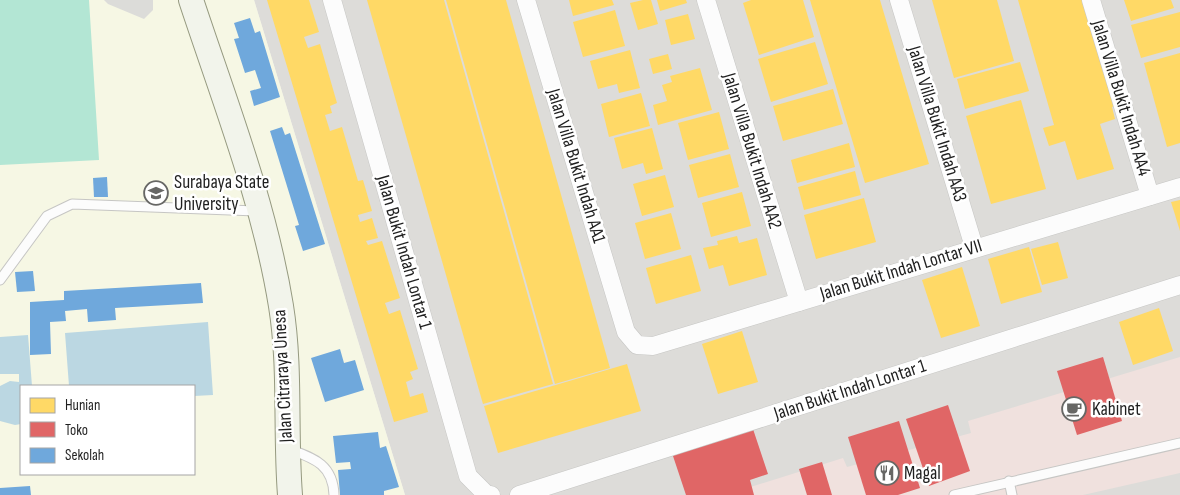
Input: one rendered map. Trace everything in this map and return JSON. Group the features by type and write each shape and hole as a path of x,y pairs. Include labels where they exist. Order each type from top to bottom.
{"main road":[{"name":"Jalan Citraraya Unesa","path":"191,0 261,211 281,306 285,348 286,448 290,495"}],"street":[{"name":"Jalan Bukit Indah Lontar 1","path":"332,0 468,476 487,495 491,495"},
{"name":"Jalan Villa Bukit Indah AA1","path":"526,0 626,332"},
{"name":"Jalan Villa Bukit Indah AA2","path":"706,0 799,302"},
{"name":"Jalan Villa Bukit Indah AA3","path":"899,0 974,248"},
{"name":"Jalan Villa Bukit Indah AA4","path":"1091,0 1150,196"},
{"name":"Jalan Bukit Indah Lontar VII","path":"626,332 637,344 652,346 1180,187"},
{"name":"Jalan Bukit Indah Lontar 1","path":"520,495 1180,285"}],"lane":[{"path":"0,280 47,216 72,204 261,211"},
{"path":"954,495 1180,443"},
{"path":"286,448 316,459 327,471 334,495"},
{"path":"1009,481 1012,495"}],"shaded area":[{"name":"Surabaya State University","path":"0,0 254,0 405,495 0,495"},
{"path":"104,0 153,0 153,10 144,19 108,4"},
{"path":"254,0 1180,0 1180,495 405,495"},
{"path":"1180,357 1180,473 1083,495 725,495 843,458 847,467 971,433 968,421"}],"green space":[{"path":"0,0 89,0 99,160 0,165"}],"water":[{"path":"208,322 213,395 195,396 195,385 69,385 65,333"},
{"path":"28,335 32,385 20,385 20,424 15,425 0,421 0,386 10,381 19,382 19,374 0,374 0,337"}],"building: Hunian":[{"path":"267,0 309,0 319,32 304,37 308,48 320,44 337,103 330,106 332,113 325,115 330,131 342,127 358,181 363,180 372,211 358,215 360,222 372,218 378,238 366,241 368,245 382,241 400,298 385,303 389,314 400,310 418,369 410,372 413,379 406,382 410,397 423,393 428,412 394,422"},
{"path":"367,0 444,0 553,384 483,404"},
{"path":"446,0 506,0 610,368 555,384"},
{"path":"569,0 612,0 614,5 573,16"},
{"path":"651,0 658,24 638,30 630,3"},
{"path":"657,0 686,0 687,3 660,11"},
{"path":"751,0 803,0 814,37 759,55 743,3"},
{"path":"810,0 880,0 929,164 865,183"},
{"path":"932,0 997,0 1014,61 954,78"},
{"path":"1018,0 1087,0 1117,105 1112,107 1115,119 1100,124 1114,169 1077,180 1065,141 1049,146 1043,128 1054,125"},
{"path":"1124,0 1171,0 1174,8 1131,21"},
{"path":"615,10 625,46 583,57 573,22"},
{"path":"1180,12 1180,47 1141,58 1131,25"},
{"path":"688,14 695,39 671,45 665,20"},
{"path":"815,42 828,84 771,102 758,59"},
{"path":"630,50 640,88 619,93 617,84 598,89 590,61"},
{"path":"1180,53 1180,143 1167,147 1144,63"},
{"path":"668,54 672,69 653,74 649,59"},
{"path":"1020,62 1029,91 965,109 957,79"},
{"path":"700,68 712,110 658,125 653,105 667,101 662,85 672,82 670,76"},
{"path":"833,89 843,124 783,141 773,106"},
{"path":"641,93 650,126 609,137 601,104"},
{"path":"1021,100 1046,189 991,204 966,116"},
{"path":"719,112 729,149 688,160 678,123"},
{"path":"652,128 663,169 646,174 643,163 622,169 614,138"},
{"path":"849,143 855,167 797,183 791,160"},
{"path":"730,154 739,187 698,198 689,165"},
{"path":"855,171 861,195 804,210 798,187"},
{"path":"665,175 674,207 642,216 633,184"},
{"path":"742,192 751,226 711,237 702,203"},
{"path":"864,198 876,242 816,259 804,215"},
{"path":"1180,200 1180,231 1171,202"},
{"path":"671,213 681,249 645,259 635,223"},
{"path":"737,236 739,243 757,238 767,275 729,286 723,265 709,269 703,248 718,245 717,241"},
{"path":"1058,242 1068,278 1042,285 1031,249"},
{"path":"1029,247 1042,292 1001,304 988,259"},
{"path":"691,255 701,291 656,304 646,268"},
{"path":"962,267 980,326 941,338 922,280"},
{"path":"1159,308 1173,351 1133,365 1119,322"},
{"path":"742,331 758,382 718,394 702,344"},
{"path":"627,364 641,411 498,453 484,406"}],"building: Toko":[{"path":"1103,357 1122,421 1077,435 1057,371"},
{"path":"948,405 970,471 929,486 906,419"},
{"path":"899,421 920,488 898,495 866,495 848,437"},
{"path":"752,426 768,474 750,480 754,495 686,495 672,453"},
{"path":"822,462 832,495 807,495 799,469"}],"building: Sekolah":[{"path":"250,18 255,33 260,31 280,97 254,106 250,91 261,88 255,70 245,73 234,39 239,38 234,23"},
{"path":"282,127 285,135 290,133 325,244 303,251 295,226 299,225 270,131"},
{"path":"107,177 108,197 94,197 93,178"},
{"path":"33,271 35,291 17,292 15,272"},
{"path":"201,283 203,303 115,308 116,320 88,322 87,309 65,311 66,321 50,322 51,354 30,355 30,302 64,300 64,291"},
{"path":"340,349 344,363 355,360 364,390 325,402 311,358"},
{"path":"378,432 380,448 386,446 399,487 384,491 384,495 340,495 338,470 351,469 350,462 336,463 333,436"},
{"path":"30,486 31,495 0,495 0,488"}],"place":[{"name":"Surabaya State University","path":"156,193"},
{"name":"Kabinet","path":"1074,409"},
{"name":"Magal","path":"887,473"}]}
